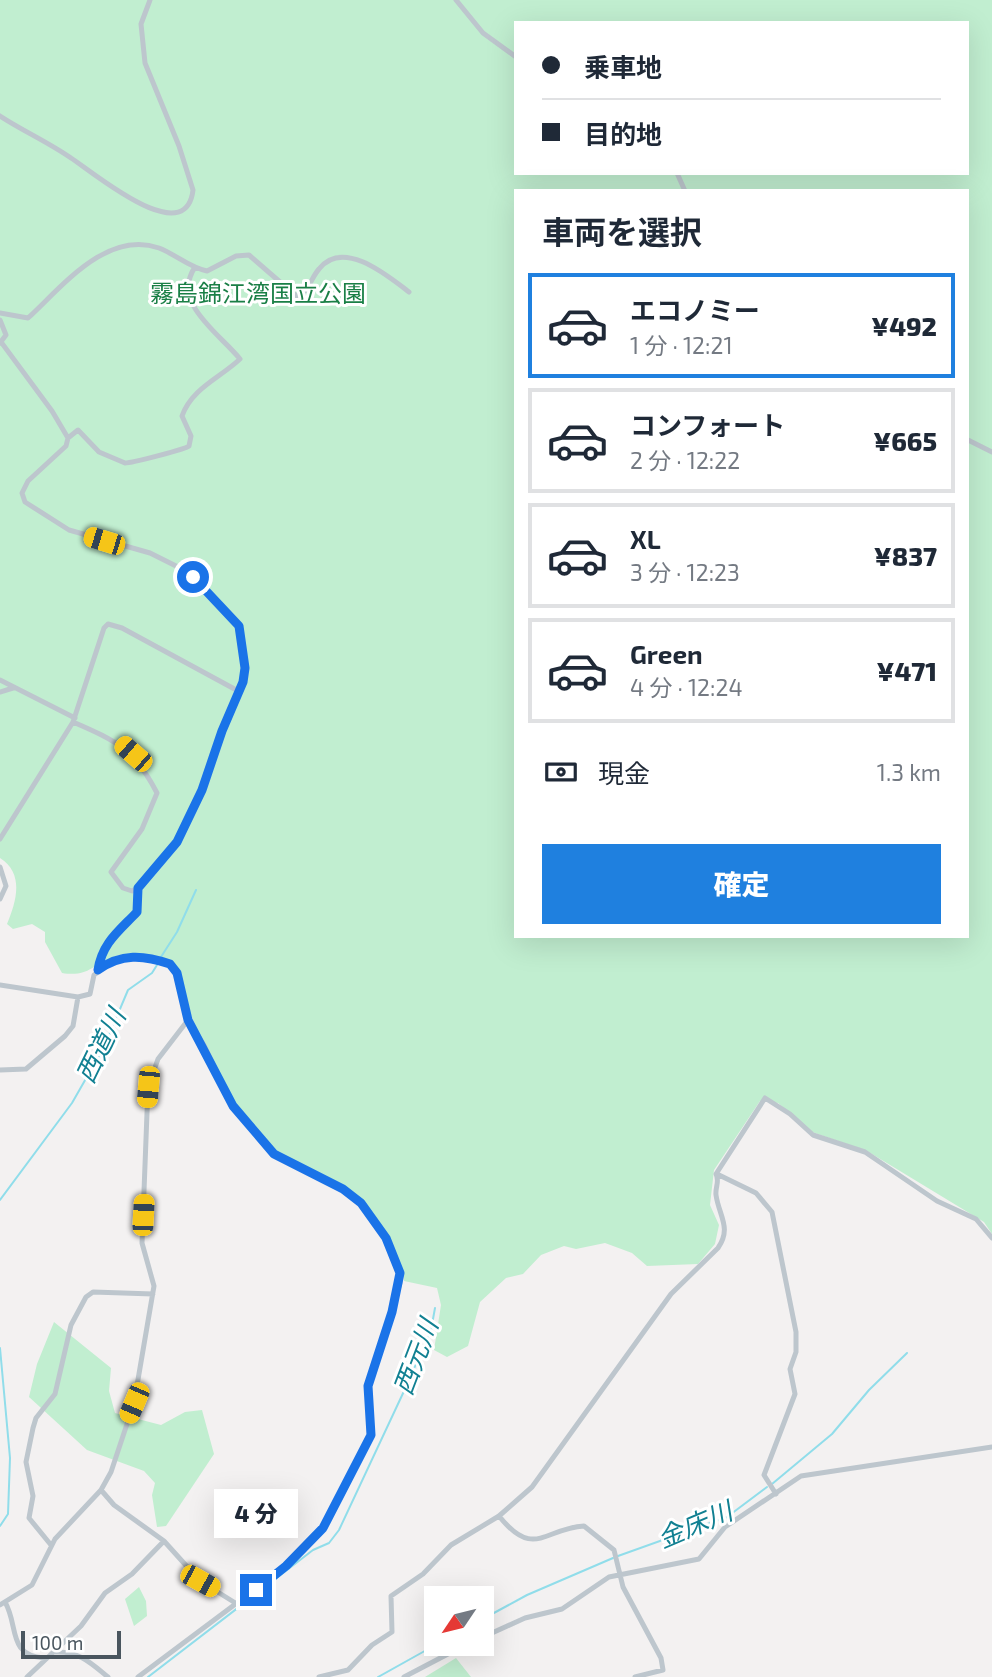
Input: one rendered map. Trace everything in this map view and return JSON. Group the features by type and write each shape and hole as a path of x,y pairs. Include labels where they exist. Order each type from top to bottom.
{"street":[{"path":"0,116 140,204 162,212 180,213 191,205 193,190 179,146 148,71 141,37 143,15 150,0"},
{"path":"456,0 483,33 514,56"},
{"path":"0,313 28,318 67,279 96,259 138,244 160,248 195,267 211,271 236,256 249,255 290,293 299,296 307,289 319,268 326,263 345,259 368,263 409,292"},
{"path":"0,680 122,744 133,754 157,793 142,829 111,872 123,888 132,891 138,888 177,842 202,790 222,731 240,692 245,668 239,626 188,572 150,552 69,530 26,502 22,494 28,481 66,446 68,438 78,429 99,452 125,463 161,453 180,452 189,446 191,436 182,416 188,402 198,390 240,359 206,323 188,298 187,282 195,267"},
{"path":"0,320 6,329 0,343 52,411 68,438"},
{"path":"969,440 992,452"},
{"path":"0,839 74,720 104,628 110,623 240,692"},
{"path":"0,692 13,688"},
{"path":"0,867 6,886 0,899"},
{"path":"0,985 78,997 90,993 101,953 108,940 137,912 138,888"},
{"path":"98,970 123,957 166,963 177,973 188,1020 204,1045 223,1090 260,1141 274,1154 343,1189 361,1203 386,1238 400,1273 392,1312 368,1386 372,1424 366,1446 323,1528 286,1566 138,1677"},
{"path":"0,1070 26,1069 65,1036 73,1026 78,997"},
{"path":"44,1658 32,1657 22,1651 3,1604 32,1585 51,1545 101,1490 111,1472 134,1403 154,1286 142,1243 148,1087 158,1059 188,1020"},
{"path":"716,1174 763,1100 769,1099 813,1135 865,1153 937,1201 976,1219 992,1238"},
{"path":"716,1174 756,1193 772,1212 796,1332 796,1352 790,1369 795,1394 764,1475 775,1492"},
{"path":"319,1677 348,1670 372,1644 392,1632 391,1595 423,1574 451,1545 499,1516 532,1487 671,1294 713,1255 724,1240 726,1226 716,1195 719,1179 716,1174"},
{"path":"51,1545 29,1518 33,1496 26,1462 36,1418 55,1394 60,1379 71,1325 86,1297 93,1292 153,1294"},
{"path":"494,1632 525,1618 562,1609 605,1579 698,1559 725,1527 775,1492 806,1475 992,1447"},
{"path":"101,1490 114,1505 164,1541 200,1581 237,1604"},
{"path":"499,1516 514,1535 525,1538 537,1539 584,1526 614,1550 623,1587 657,1648 663,1670 635,1677"},
{"path":"27,1677 44,1658 56,1652 105,1593 132,1574 164,1541"},
{"path":"56,1652 73,1651 108,1677"},
{"path":"404,1677 444,1656"}],"green space":[{"name":"霧島錦江湾国立公園","path":"0,0 992,0 992,1234 984,1222 867,1151 812,1132 778,1103 760,1101 714,1170 710,1205 719,1225 715,1244 698,1264 647,1266 632,1253 605,1243 576,1249 564,1246 541,1255 523,1274 506,1278 480,1302 468,1346 447,1357 434,1350 441,1305 437,1288 404,1281 400,1264 380,1224 367,1207 352,1194 285,1159 256,1133 244,1118 214,1065 190,1013 183,981 177,970 159,958 126,954 111,958 84,972 62,973 45,942 45,932 32,924 13,929 7,924 16,889 16,880 8,865 0,858"},
{"path":"54,1322 111,1368 109,1391 115,1413 161,1425 185,1412 202,1410 214,1454 166,1526 157,1527 152,1495 155,1483 144,1471 87,1450 29,1397 37,1364"},
{"path":"139,1587 146,1601 147,1616 134,1626 125,1599"},
{"path":"456,1658 471,1677 425,1677"}],"waterway":[{"name":"西道川","path":"159,960 177,932 196,890"},
{"name":"西道川","path":"0,1200 72,1103 104,1047 128,990 152,973 157,965"},
{"name":"西元川","path":"148,1677 313,1550 329,1543 339,1530 405,1389 431,1330 435,1308"},
{"name":"西道川","path":"0,1348 10,1458 8,1514 0,1526"},
{"name":"金床川","path":"772,1484 832,1434 869,1390 907,1353"},
{"name":"金床川","path":"618,1556 727,1517 767,1487"},
{"name":"金床川","path":"494,1613 527,1595 613,1558"},
{"name":"金床川","path":"378,1677 424,1651"}],"route":[{"path":"193,577 239,626 245,668 243,682 222,731 202,790 177,842 138,888 137,912 108,940 101,953 98,970 114,960 128,956 170,964 177,973 188,1020 204,1045 223,1090 233,1106 260,1141 274,1154 302,1171 343,1189 361,1203 386,1238 400,1273 392,1312 368,1386 371,1435 323,1528 286,1566 256,1590"}]}
